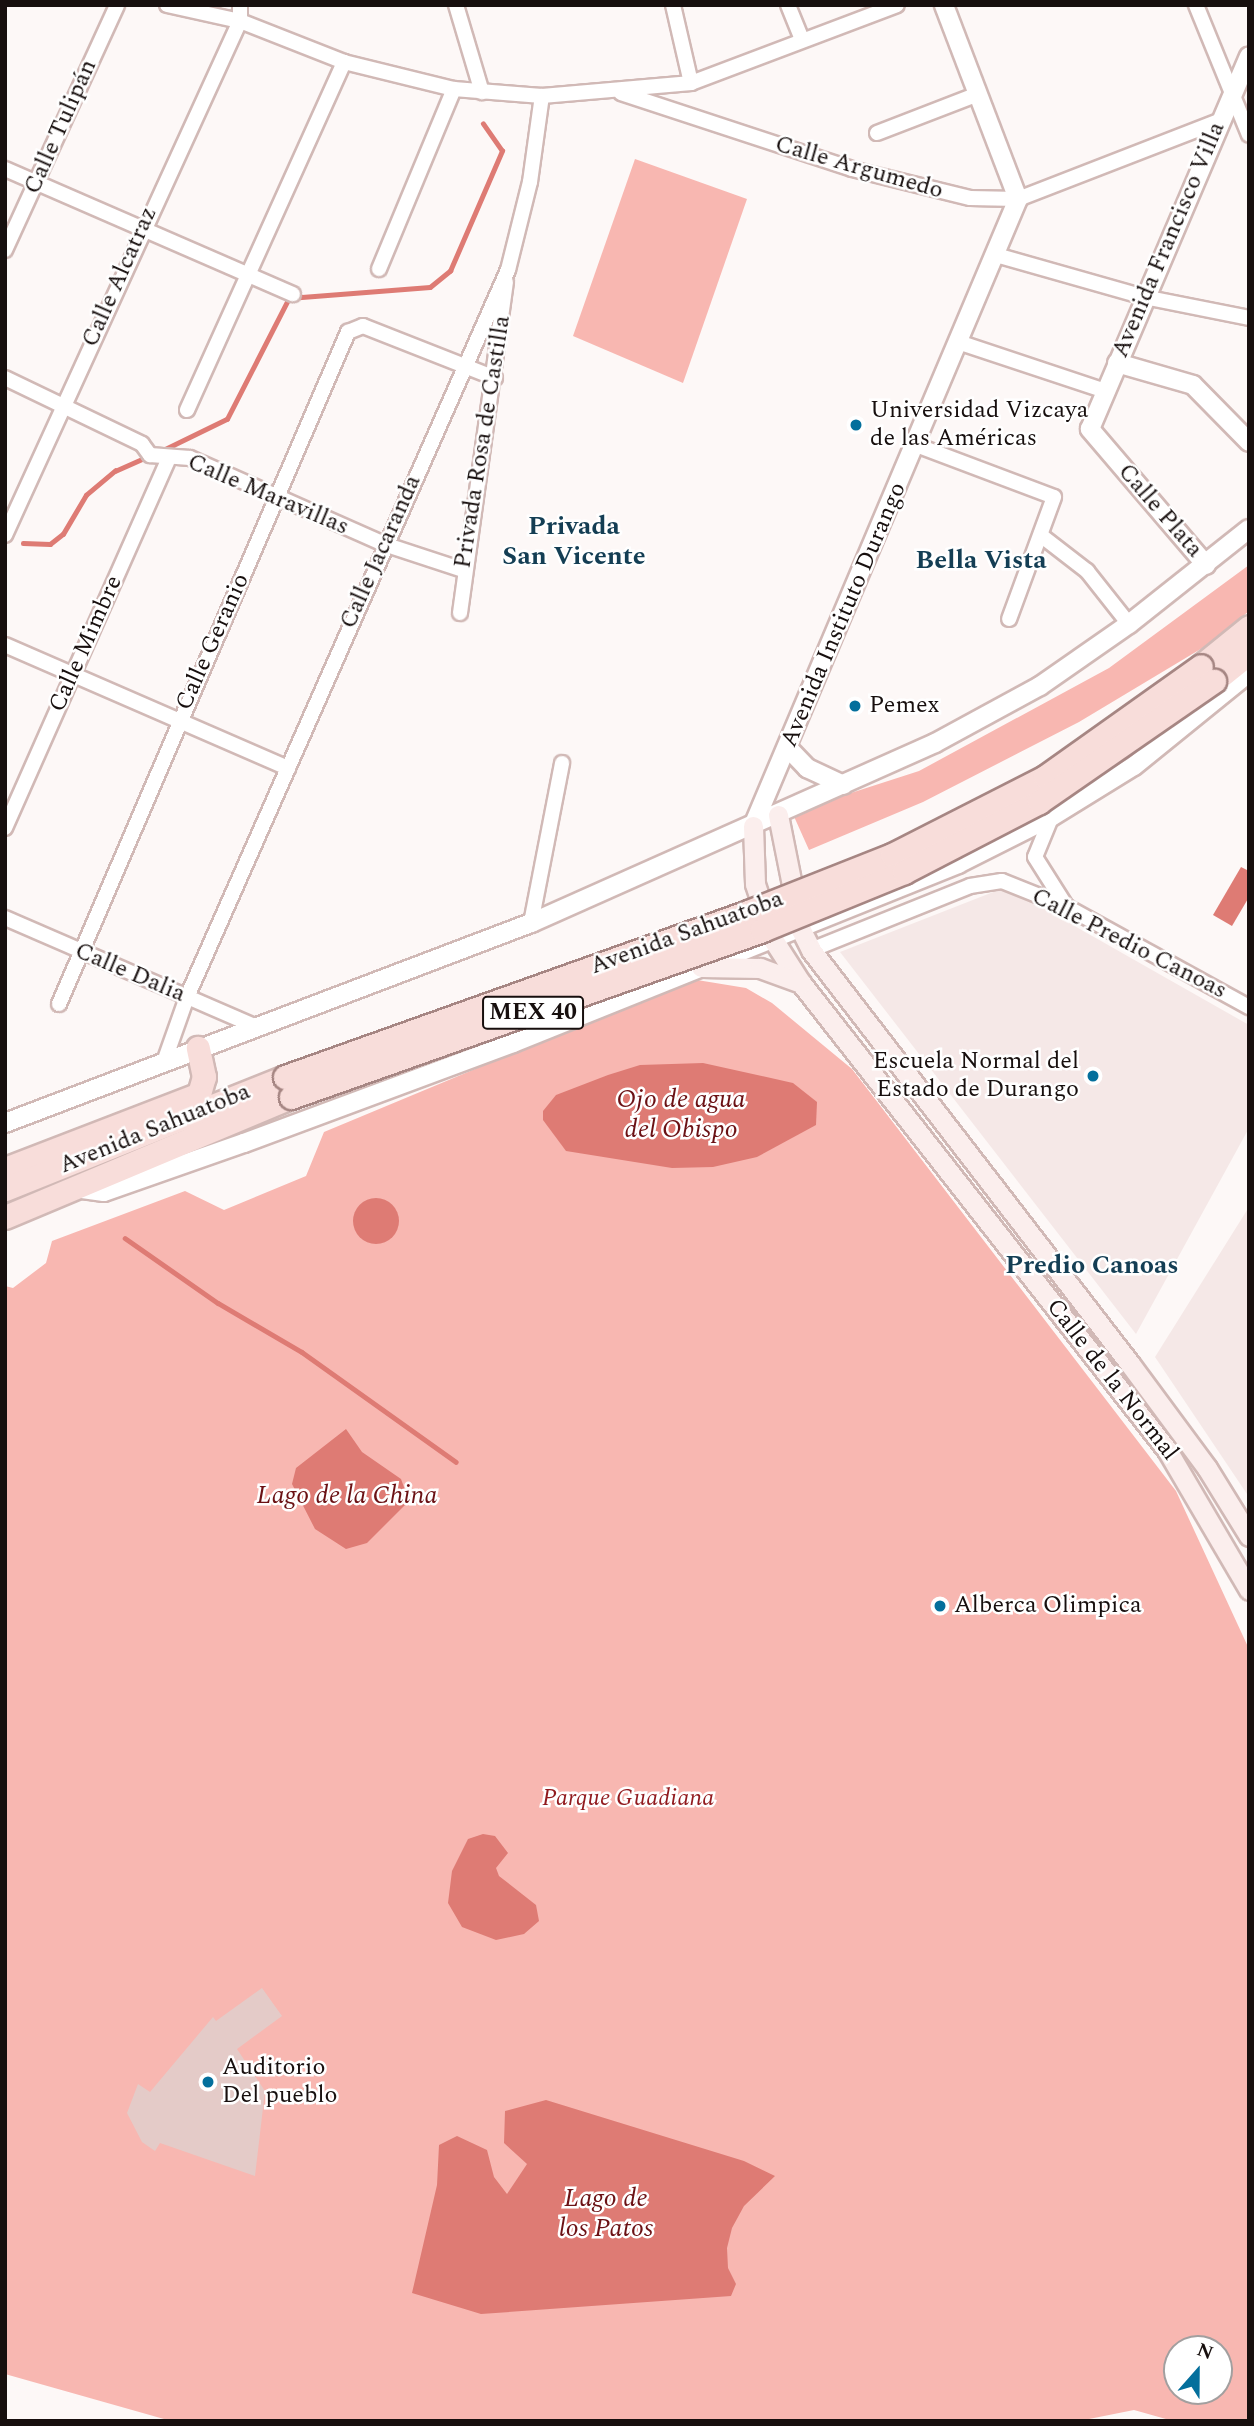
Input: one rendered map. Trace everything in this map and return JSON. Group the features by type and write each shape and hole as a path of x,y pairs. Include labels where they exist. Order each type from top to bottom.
{"main road":[{"name":"Avenida Sahuatoba","path":"5,1189 288,1087 736,939 904,872 1040,802 1207,673 1249,627"},
{"name":"MEX 40","path":"1207,673 1249,653"},
{"name":"Calle de la Normal","path":"778,815 801,930 811,950 1130,1364 1207,1468 1249,1536"},
{"name":"Calle de la Normal","path":"753,826 755,884 774,941 801,983 1167,1450 1247,1581"},
{"path":"701,967 760,968 801,983 826,968"},
{"path":"5,1169 199,1094 204,1077 198,1048"},
{"name":"Avenida Sahuatoba","path":"5,1217 75,1188 288,1087"}],"street":[{"name":"Calle Tulipán","path":"5,250 117,5"},
{"path":"167,5 243,10 344,62 454,89 541,96 617,92 691,83 897,5"},
{"path":"456,5 482,92"},
{"path":"673,5 691,83"},
{"path":"788,5 802,40"},
{"path":"944,5 1018,199 1219,121"},
{"path":"1196,5 1249,135"},
{"name":"Calle Alcatraz","path":"5,535 243,10"},
{"name":"Avenida Francisco Villa","path":"1091,424 1143,297 1249,56"},
{"path":"187,410 344,62"},
{"path":"379,269 454,89"},
{"name":"Calle Argumedo","path":"617,92 852,169 970,198 1018,199"},
{"path":"877,133 978,94"},
{"name":"Calle Jacaranda","path":"164,1062 187,997 384,544 508,270 530,182 541,96"},
{"path":"5,169 293,294"},
{"name":"Avenida Instituto Durango","path":"753,826 1018,199"},
{"path":"996,254 1143,297 1249,318"},
{"name":"Privada Rosa de Castilla","path":"460,613 463,570 495,378 508,270"},
{"name":"Calle Geranio","path":"59,1004 178,720 348,332 363,326 463,368"},
{"path":"958,342 1105,391"},
{"path":"1117,362 1193,385 1249,442"},
{"path":"463,368 495,378"},
{"name":"Calle Maravillas","path":"5,378 63,403 167,460 190,458 384,544 463,570"},
{"name":"Calle Plata","path":"1091,424 1093,433 1206,565"},
{"path":"916,445 1054,497 1043,537 1009,619"},
{"name":"Calle Mimbre","path":"5,828 167,460"},
{"path":"5,1123 531,923 843,785 1040,686 1129,624 1249,529"},
{"path":"1043,537 1087,571 1129,624"},
{"path":"5,645 288,768"},
{"path":"75,1188 104,1192 500,1048 701,967 774,941 958,864 1051,817 1187,728 1249,673"},
{"path":"788,748 807,768 843,785"},
{"path":"531,923 562,763"},
{"path":"767,798 778,815"},
{"path":"1051,817 1035,857 1067,907"},
{"name":"Calle Predio Canoas","path":"811,950 989,881 1013,884 1067,907 1249,1007"},
{"name":"Calle Dalia","path":"5,918 255,1026"}],"shaded area":[{"name":"Escuela Normal del Estado de Durango","path":"1006,887 1249,1025 1249,1128 1136,1334 840,952"},
{"path":"1249,1207 1249,1497 1155,1357"}],"green space":[{"path":"635,159 747,199 683,383 573,336"},
{"path":"1249,565 1249,611 1214,641 1079,722 923,802 809,850 792,812 919,771 1109,668"},
{"name":"Parque Guadiana","path":"691,979 746,988 772,1003 852,1069 1176,1491 1249,1649 1249,2421 1173,2421 1134,2410 1079,2421 171,2421 5,2374 5,1286 13,1288 46,1263 52,1241 185,1191 224,1210 306,1176 324,1132"}],"water":[{"path":"1241,867 1249,871 1249,897 1232,926 1213,915"},
{"name":"Ojo de agua del Obispo","path":"703,1063 793,1083 817,1102 816,1125 757,1157 713,1167 672,1168 566,1151 543,1120 543,1111 556,1095 608,1075 640,1065"},
{"path":"376,1198 392,1205 399,1221 392,1237 376,1244 360,1237 353,1221 360,1205"},
{"name":"Lago de la China","path":"346,1429 362,1452 401,1479 409,1501 367,1543 346,1549 315,1529 292,1484 296,1468"},
{"path":"483,1834 495,1836 508,1853 496,1868 499,1876 536,1905 539,1921 524,1934 496,1940 462,1927 448,1903 452,1871 468,1839"},
{"name":"Lago de los Patos","path":"546,2100 744,2161 775,2176 744,2206 732,2228 727,2248 728,2268 736,2284 731,2296 481,2314 412,2293 437,2185 439,2145 457,2136 487,2150 494,2177 507,2194 527,2164 504,2143 505,2111"}],"building":[{"name":"Auditorio Del pueblo","path":"262,1988 282,2016 237,2049 265,2091 255,2176 160,2143 155,2151 142,2142 127,2113 138,2084 150,2092 213,2017 216,2021"}],"waterway":[{"path":"161,451 227,419 289,298 430,287 450,271 502,151 483,124"},
{"path":"23,543 50,544 63,534 86,495 115,471 146,457"},
{"path":"125,1238 218,1303 302,1352 456,1462"}],"place":[{"name":"Universidad Vizcaya de las Américas","path":"856,425"},
{"name":"Pemex","path":"855,706"},
{"name":"Escuela Normal del Estado de Durango","path":"1093,1076"},
{"name":"Alberca Olimpica","path":"940,1606"},
{"name":"Auditorio Del pueblo","path":"208,2082"}],"district":[{"name":"Privada San Vicente","path":"574,542"},
{"name":"Bella Vista","path":"981,561"},
{"name":"Predio Canoas","path":"1092,1266"}]}
